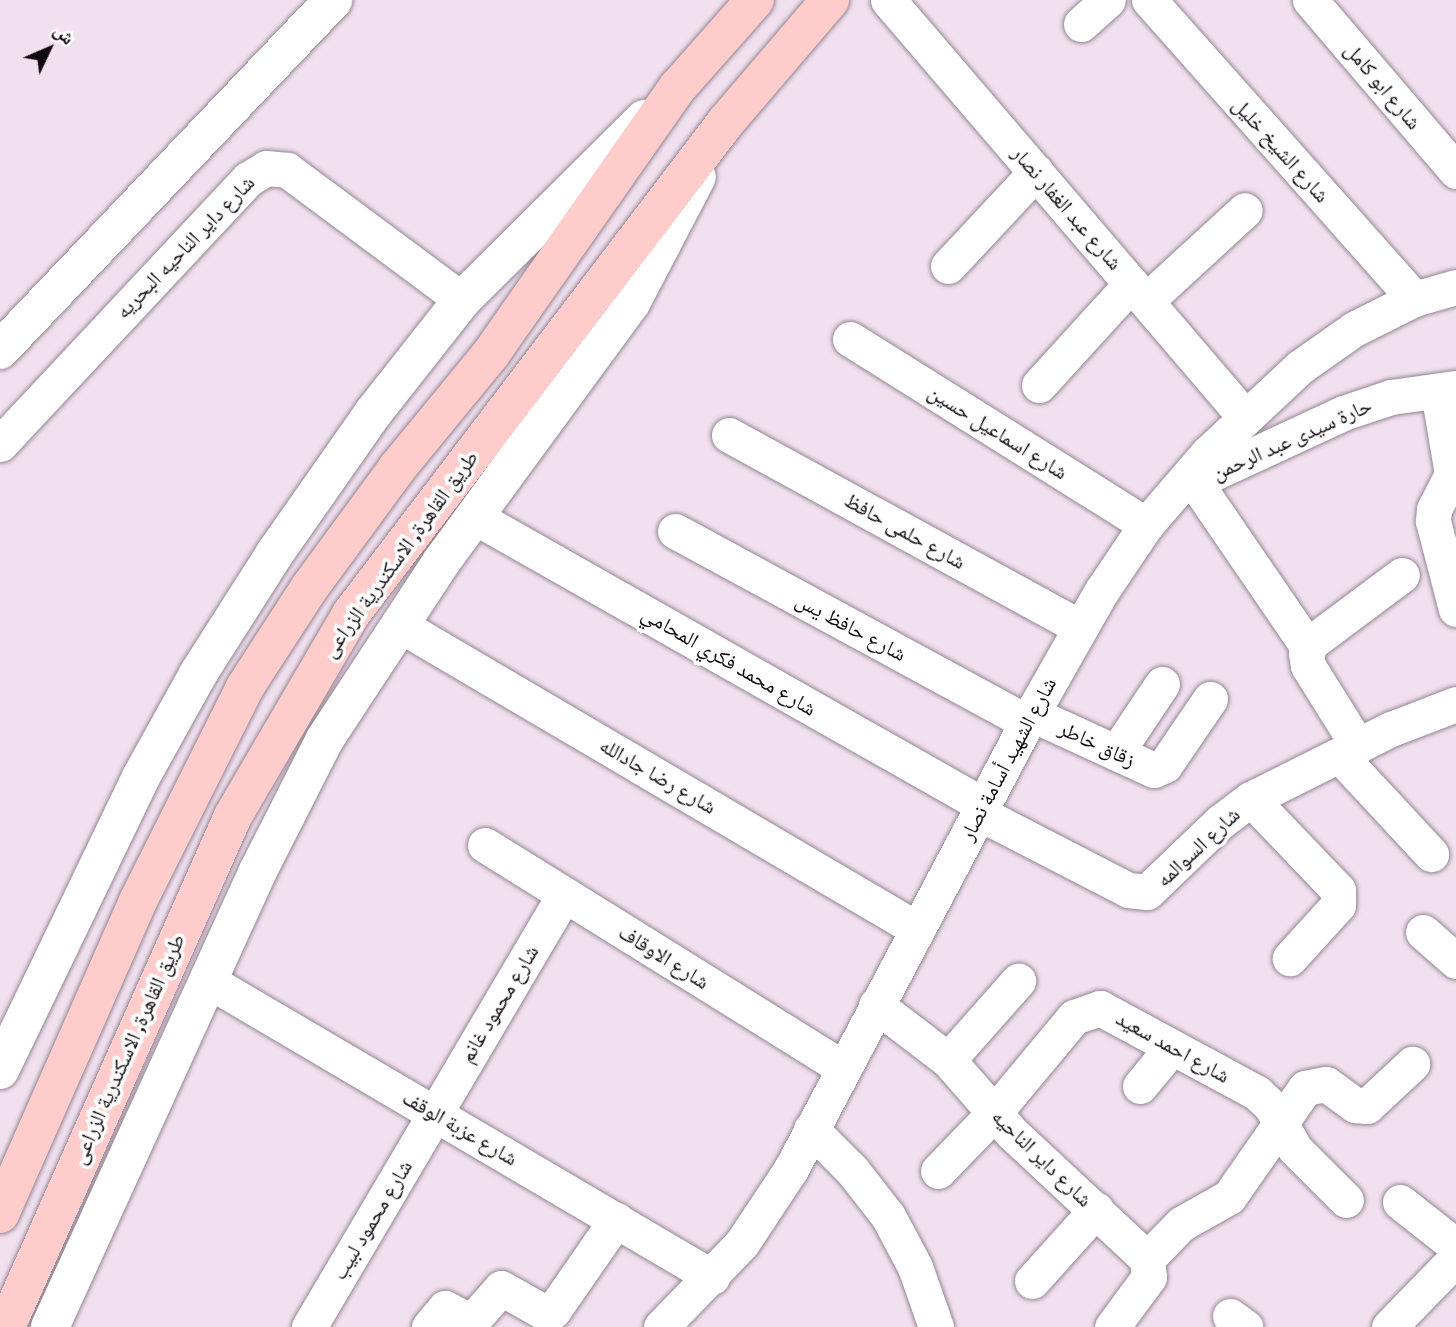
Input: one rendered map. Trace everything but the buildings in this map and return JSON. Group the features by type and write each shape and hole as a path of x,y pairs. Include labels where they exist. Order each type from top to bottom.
{"highway":[{"path":"0,1214 138,901 245,687 303,598 398,467 490,355 678,86 755,0"},
{"name":"طريق القاهرة, الاسكندرية الزراعى","path":"6,1327 184,923 246,793 351,614 725,123 830,0"}],"street":[{"path":"0,350 332,0"},
{"name":"شارع عبد الغفار نصار","path":"888,0 1245,417"},
{"path":"1081,24 1108,0"},
{"name":"شارع الشيخ خليل","path":"1149,0 1413,299"},
{"name":"شارع ابو كامل","path":"1310,0 1456,172"},
{"path":"0,1070 141,778 198,674 373,412 462,300 678,86"},
{"path":"50,1327 207,979 325,739 398,624 631,303 725,123"},
{"name":"شارع داير الناحيه البحريه","path":"0,444 248,179 266,168 287,170 462,300"},
{"path":"948,267 1036,172"},
{"path":"1039,385 1139,293 1245,210"},
{"name":"شارع الشهيد أسامة نصار","path":"661,1327 712,1277 768,1207 1080,627 1146,525 1184,487 1245,417 1300,367 1354,329 1413,299 1456,287"},
{"name":"شارع اسماعيل حسين","path":"849,339 1146,525"},
{"path":"1447,390 1452,474 1434,509 1433,521 1456,609"},
{"name":"حارة سيدى عبد الرحمن","path":"1184,487 1343,413 1391,397 1447,390"},
{"name":"شارع حلمى حافظ","path":"729,435 1080,627"},
{"path":"1184,487 1308,647 1308,666 1349,751 1431,854"},
{"name":"شارع محمد فكري المحامي","path":"475,517 981,809"},
{"name":"شارع حافظ يس","path":"676,531 1030,718"},
{"path":"1308,647 1402,575"},
{"name":"شارع رضا جادالله","path":"398,624 917,929"},
{"path":"1116,753 1162,684"},
{"name":"زقاق خاطر","path":"1030,718 1149,769 1166,765 1210,699"},
{"name":"شارع السوالمه","path":"981,809 1137,892 1155,888 1220,822 1251,799 1349,751 1431,702"},
{"path":"1251,799 1338,890 1334,911 1290,958"},
{"name":"شارع الاوقاف","path":"485,845 843,1068"},
{"name":"شارع محمود غانم","path":"435,1113 564,895"},
{"path":"1423,932 1456,961"},
{"name":"شارع عزبة الوقف","path":"207,979 712,1277"},
{"path":"948,1060 1018,981"},
{"name":"شارع داير الناحيه","path":"876,1005 948,1060 994,1113 1147,1259"},
{"name":"شارع احمد سعيد","path":"994,1113 1082,1011 1109,1012 1257,1093 1281,1123 1295,1149 1346,1200"},
{"path":"1140,1086 1172,1047"},
{"path":"1112,1327 1149,1278 1147,1259 1181,1224 1229,1197 1311,1083 1326,1084 1355,1104 1367,1106 1412,1064"},
{"name":"شارع محمود لبيب","path":"309,1327 435,1113"},
{"path":"938,1171 994,1113"},
{"path":"811,1129 852,1170 888,1216 915,1267 936,1327"},
{"path":"1389,1327 1454,1259 1400,1202"},
{"path":"1032,1281 1096,1210"},
{"path":"429,1327 445,1308 471,1322 501,1289 544,1320 616,1220"}]}
